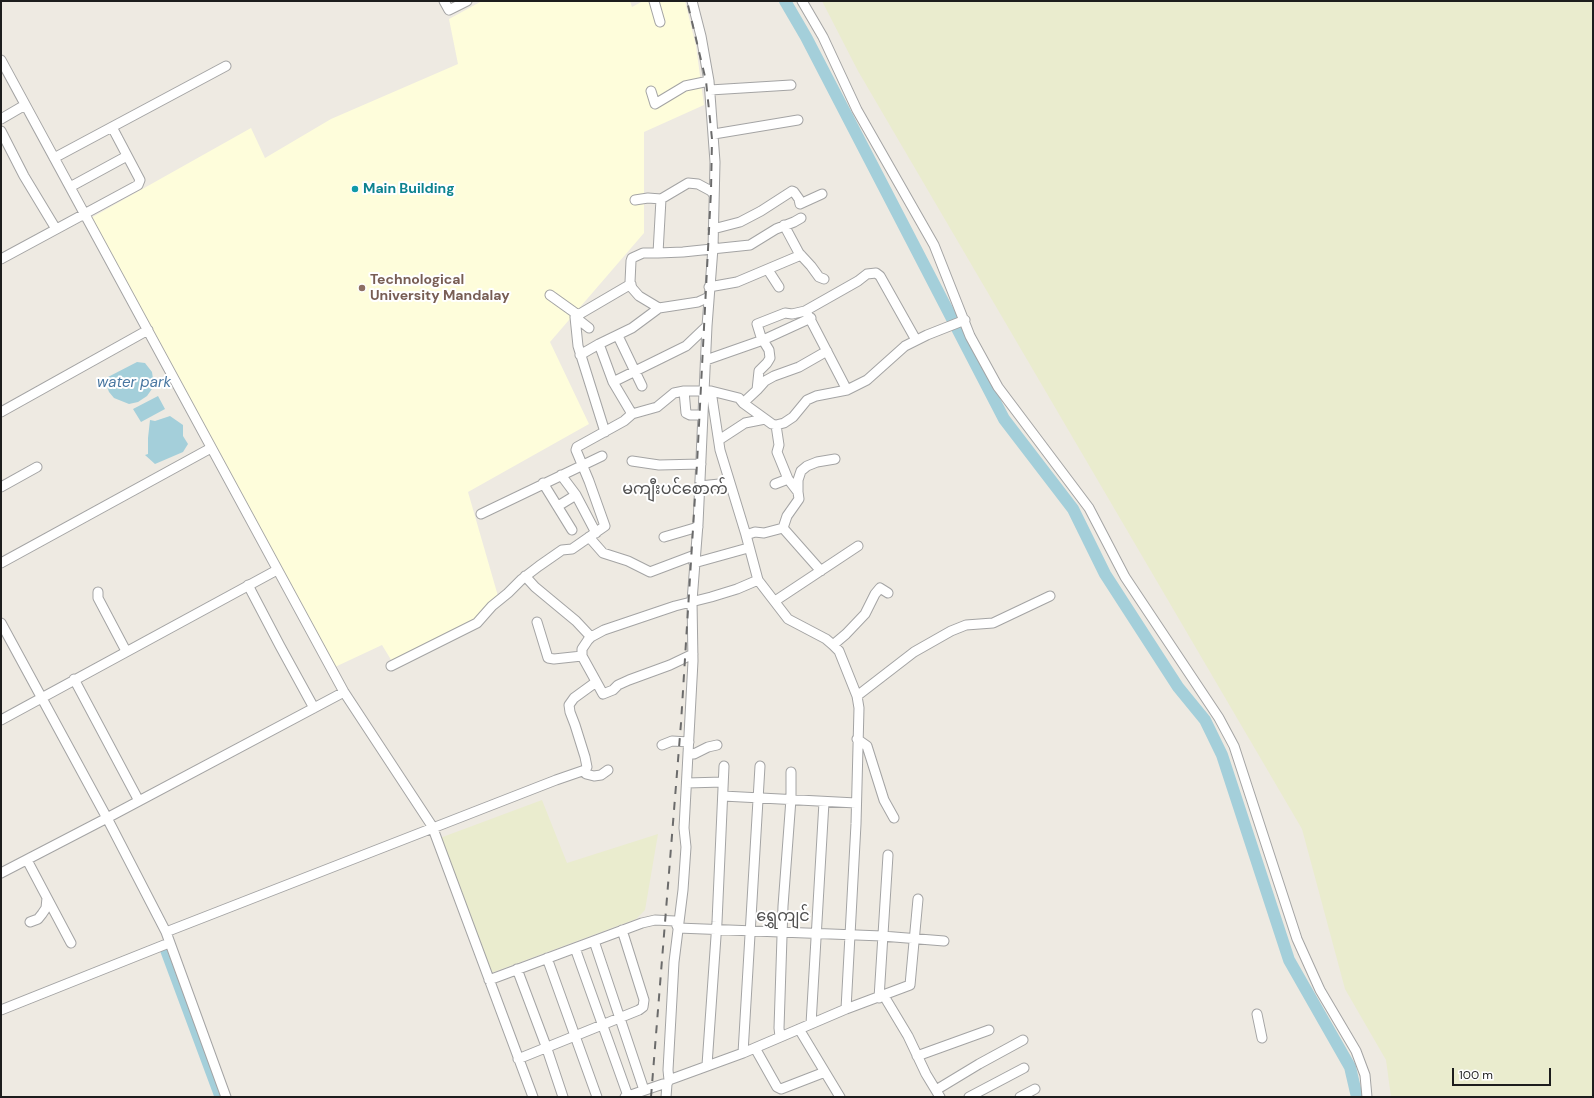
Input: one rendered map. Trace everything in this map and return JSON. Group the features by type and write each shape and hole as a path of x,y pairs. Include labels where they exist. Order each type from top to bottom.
{"street":[{"path":"444,1 448,10 468,1"},
{"path":"654,1 660,22"},
{"path":"692,1 701,36 710,86 714,134 713,248 706,360 708,391 719,440"},
{"path":"802,1 823,37 857,110 934,245 962,321 998,387 1090,508 1124,577 1219,718 1234,746 1297,940 1320,990 1356,1052 1365,1075 1368,1097"},
{"path":"1,60 344,692 433,828 533,1097"},
{"path":"54,158 226,66"},
{"path":"651,92 654,102 658,103 685,86 791,85"},
{"path":"1,119 25,105"},
{"path":"714,134 798,120"},
{"path":"1,259 85,214 140,182 112,127"},
{"path":"1,131 24,176 56,230"},
{"path":"70,187 127,156"},
{"path":"635,200 648,198 661,199 688,183 698,184 711,191 714,195"},
{"path":"713,229 740,222 761,211 792,191 799,199 800,204 822,194"},
{"path":"658,253 661,199"},
{"path":"659,308 639,296 632,288 632,258 643,253 683,252 750,245 784,225 801,218"},
{"path":"784,225 801,255 819,277 824,280"},
{"path":"710,287 737,282 801,255"},
{"path":"768,270 779,287"},
{"path":"757,390 759,372 770,358 769,350 763,340 757,324 785,313 792,314 805,311 858,281 867,274 876,273 880,276 916,340"},
{"path":"576,316 631,284"},
{"path":"550,295 589,328"},
{"path":"580,355 632,328 659,308 698,302 709,297"},
{"path":"805,311 811,318 848,390"},
{"path":"576,316 580,355 605,432"},
{"path":"706,360 763,340 811,318"},
{"path":"391,666 478,623 492,606 526,576 562,550 572,549 605,525 576,448 624,421 632,414 657,407 674,393 684,391 708,391 739,398 743,403 765,419 776,425 784,423 793,417 807,400 816,396 848,390 867,380 905,346 962,321"},
{"path":"613,382 686,346 707,326"},
{"path":"1,412 148,330"},
{"path":"618,336 642,386"},
{"path":"599,344 613,382 632,414"},
{"path":"743,403 765,381 774,376 795,369 827,351"},
{"path":"684,391 686,413 690,415 703,415"},
{"path":"708,391 703,415 711,452 729,483 746,535 748,548 758,580 788,619 826,639 839,651 857,696 859,708 856,803 846,1009"},
{"path":"666,1097 673,985 686,847 684,828 693,654 692,601 694,559 698,528 701,464 719,440 745,423 765,419"},
{"path":"776,425 779,445 777,452 788,479 798,492"},
{"path":"1,563 211,448"},
{"path":"481,514 561,474 602,456"},
{"path":"783,528 788,516 799,499 798,480 801,471 807,466 817,462 835,459"},
{"path":"632,461 659,465 701,464"},
{"path":"1,487 37,467"},
{"path":"561,474 576,496 592,535 604,553 628,561 650,572 694,559 748,548"},
{"path":"775,484 788,479"},
{"path":"700,486 729,483"},
{"path":"543,484 572,530"},
{"path":"558,506 576,496"},
{"path":"664,537 698,528"},
{"path":"746,535 755,532 764,533 783,528"},
{"path":"783,528 821,571"},
{"path":"775,601 858,546"},
{"path":"1,720 42,696 277,570"},
{"path":"526,576 535,587 576,621 591,636"},
{"path":"693,654 670,665 629,680 618,685 613,690 603,694 582,656 582,649 591,636 626,622 692,601 737,589 758,580"},
{"path":"248,585 314,708"},
{"path":"833,645 865,614 875,594 880,588 888,593"},
{"path":"98,592 98,598 126,651"},
{"path":"857,696 914,652 950,631 966,625 993,622 1050,596"},
{"path":"537,622 548,658 554,659 582,656"},
{"path":"1,623 42,696 166,932 226,1097"},
{"path":"74,679 139,801"},
{"path":"596,682 574,698 570,705 570,712 585,757 587,767 585,770 586,774 594,776 601,775 608,770"},
{"path":"1,873 344,692"},
{"path":"857,739 867,746 884,800 894,818"},
{"path":"662,745 672,741 689,742"},
{"path":"688,753 694,754 708,747 717,745"},
{"path":"707,1065 717,929 724,766"},
{"path":"742,1053 760,766"},
{"path":"166,932 585,770"},
{"path":"780,1037 778,1028 791,772"},
{"path":"687,783 723,782"},
{"path":"723,796 856,803"},
{"path":"811,1024 824,802"},
{"path":"888,854 882,936 881,997 908,1036 938,1094 968,1070 1024,1040"},
{"path":"27,860 71,943"},
{"path":"30,922 38,919 42,914 46,908 47,898"},
{"path":"575,948 627,1096 663,1084 707,1065 755,1048 799,1028 910,985 918,899"},
{"path":"489,980 642,923 655,920 675,921 678,928"},
{"path":"678,928 882,936 944,941"},
{"path":"518,1058 639,1010 644,1005 644,1000 622,930"},
{"path":"594,941 644,1090"},
{"path":"1,1010 169,943"},
{"path":"547,958 597,1097"},
{"path":"517,970 546,1046 563,1097"},
{"path":"1256,1014 1262,1038"},
{"path":"799,1028 840,1097"},
{"path":"917,1056 989,1030"},
{"path":"755,1048 778,1088 781,1089 825,1072"},
{"path":"969,1097 1024,1068"},
{"path":"1020,1097 1035,1089"}],"shaded area":[{"name":"Technological University Mandalay","path":"482,1 630,1 632,7 643,1 685,1 696,46 704,105 644,132 644,233 550,342 589,424 468,492 500,603 396,668 382,645 335,667 89,219 251,128 265,158 331,119 458,64 449,19"},
{"path":"822,1 1593,1 1593,1097 1391,1097 1386,1060 1345,989 1302,829 858,71"},
{"path":"542,800 567,863 658,834 645,910 636,919 491,973 440,838"}],"water":[{"name":"water park","path":"137,362 145,363 152,372 154,386 147,396 138,402 129,404 114,398 109,392 106,384 108,377"},
{"path":"158,396 165,409 141,422 133,409"},
{"path":"170,416 183,425 183,436 188,444 183,452 155,464 145,455 148,454 150,420 155,421"}],"waterway":[{"path":"785,1 806,37 1004,419 1073,509 1105,574 1178,687 1205,720 1222,755 1289,960 1350,1067 1357,1097"},
{"path":"163,949 218,1097"}],"railway":[{"path":"651,1097 681,723 697,464 711,191 712,139 706,81 687,1"}],"place":[{"name":"Main Building","path":"355,189"},
{"name":"Technological University Mandalay","path":"362,288"}],"district":[{"name":"မကျီးပင်စောက်","path":"675,490"},
{"name":"ရွှေကျင်","path":"783,917"}]}
